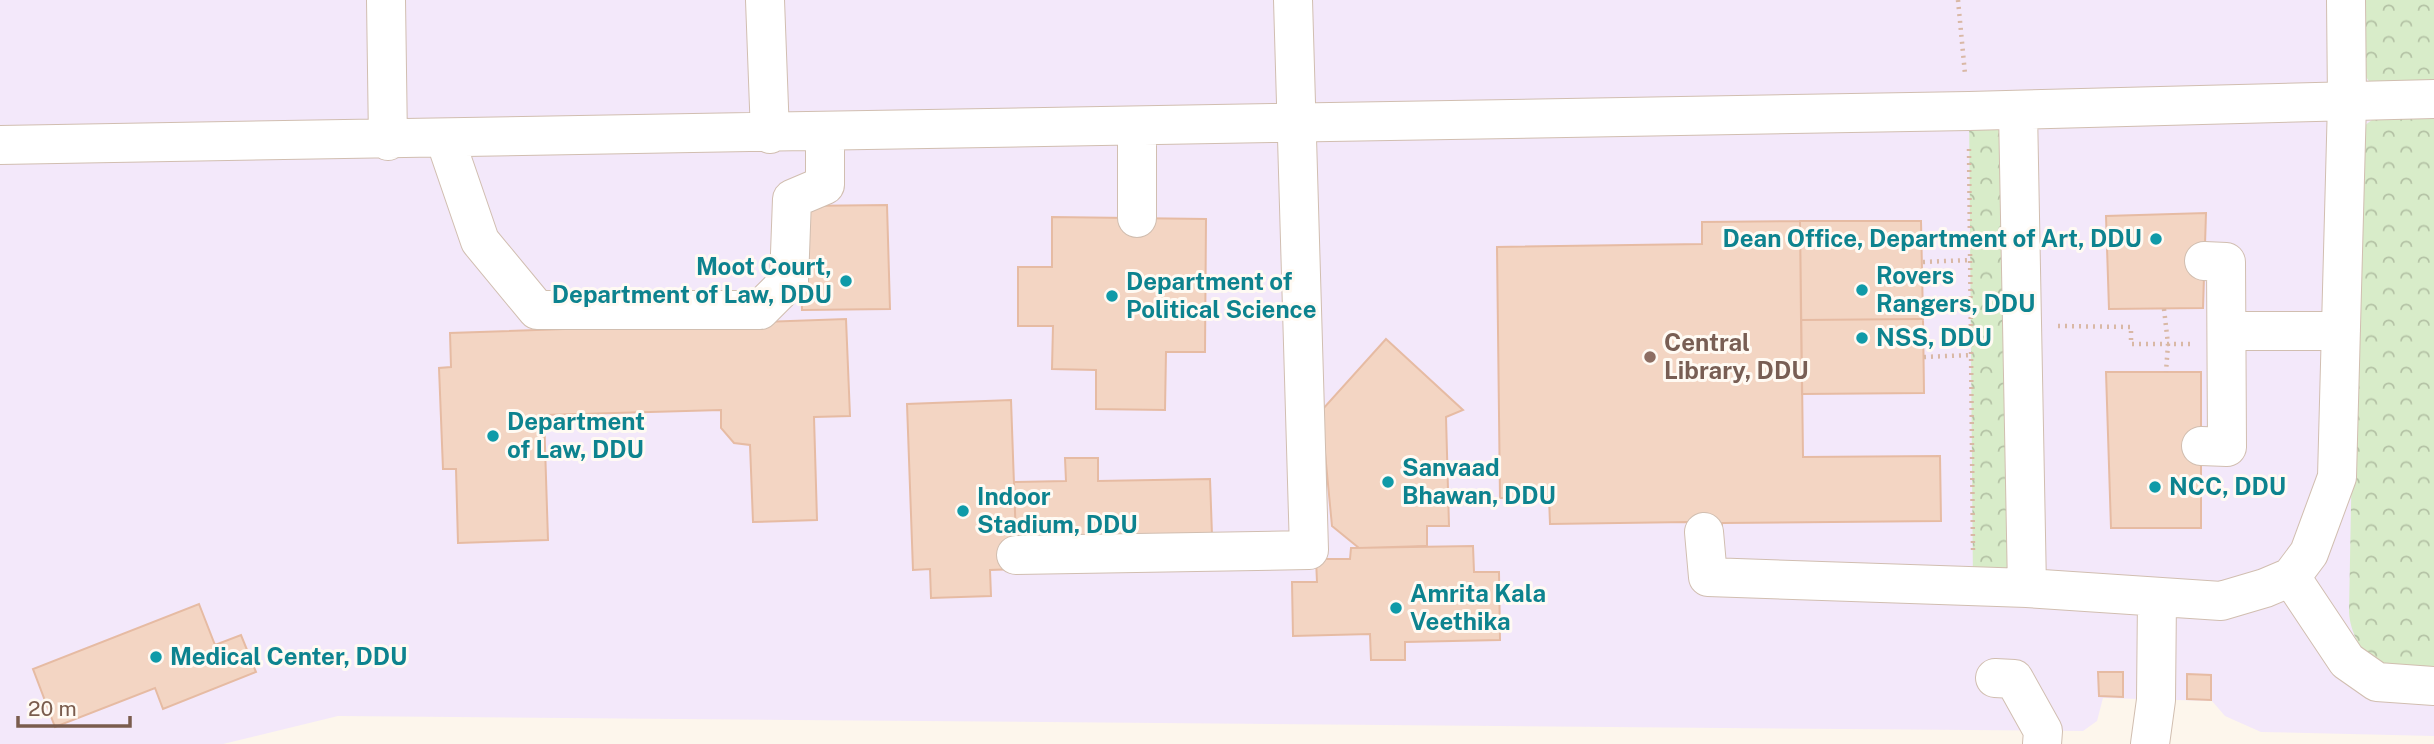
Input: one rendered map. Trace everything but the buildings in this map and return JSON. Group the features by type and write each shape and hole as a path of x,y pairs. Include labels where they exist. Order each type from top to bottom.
{"lane":[{"path":"386,0 388,141"},
{"path":"765,0 770,134"},
{"path":"1016,555 1134,545 1309,550 1314,438 1296,123 1293,0"},
{"path":"1704,532 1708,577 2027,588 2221,601 2291,577 2309,553 2337,477 2347,102 2346,0"},
{"path":"0,145 770,134 2018,110 2434,99"},
{"path":"2018,110 2027,588"},
{"path":"1137,126 1137,218"},
{"path":"445,139 480,241 537,310 662,318 760,310 789,281 796,254 792,200 825,185 825,132"},
{"path":"2201,446 2227,447 2226,262 2204,261"},
{"path":"2227,337 2341,331"},
{"path":"2291,577 2347,661 2377,682 2434,686"},
{"path":"2150,744 2156,700 2157,598"},
{"path":"1995,678 2014,679 2043,731 2042,744"}],"path":[{"path":"1958,0 1969,111 1973,586"},
{"path":"1923,262 1970,260"},
{"path":"2164,309 2168,344 2165,372"},
{"path":"2022,326 2131,327 2131,344 2168,344 2227,337"},
{"path":"1924,357 1971,355"}],"shaded area":[{"path":"0,0 2434,0 2434,736 2261,732 2225,716 2212,701 2103,698 2097,721 2083,731 338,716 223,744 0,744"}],"green space":[{"path":"2356,0 2434,0 2434,90 2371,84 2359,67"},
{"path":"2434,108 2434,667 2396,667 2384,665 2369,657 2355,636 2349,612 2358,137 2371,120 2380,116"},
{"path":"2018,110 2027,588 1973,586 1969,111"}],"place":[{"name":"Dean Office, Department of Art, DDU","path":"2156,239"},
{"name":"Moot Court, Department of Law, DDU","path":"846,281"},
{"name":"Rovers Rangers, DDU","path":"1862,290"},
{"name":"Department of Political Science","path":"1112,296"},
{"name":"NSS, DDU","path":"1862,338"},
{"name":"Central Library, DDU","path":"1650,357"},
{"name":"Department of Law, DDU","path":"493,436"},
{"name":"Sanvaad Bhawan, DDU","path":"1388,482"},
{"name":"NCC, DDU","path":"2155,487"},
{"name":"Indoor Stadium, DDU","path":"963,511"},
{"name":"Amrita Kala Veethika","path":"1396,608"},
{"name":"Medical Center, DDU","path":"156,657"}]}
